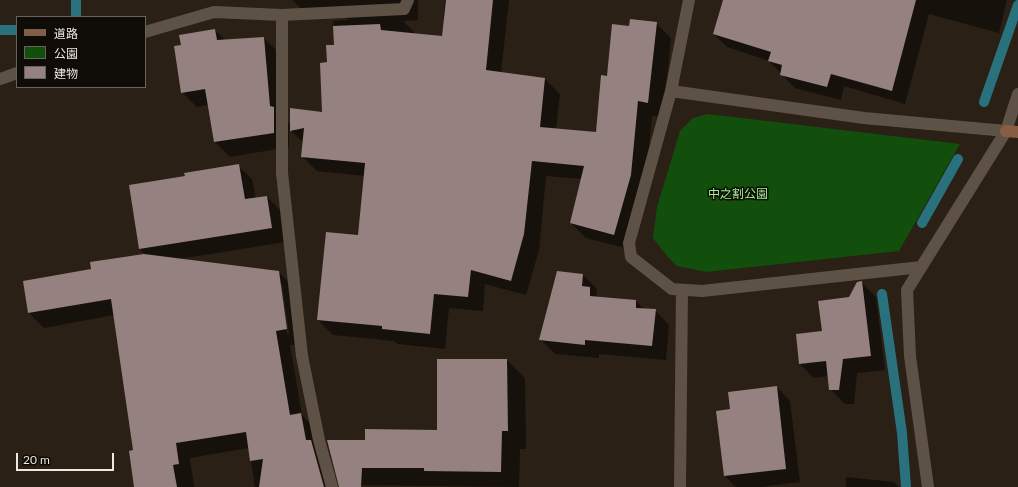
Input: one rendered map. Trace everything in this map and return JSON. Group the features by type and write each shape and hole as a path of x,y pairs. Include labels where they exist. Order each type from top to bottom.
{"street":[{"path":"146,32 214,12 282,15 404,9 408,0"},
{"path":"688,0 672,91 629,242 631,257 672,289 702,291 921,267"},
{"path":"282,15 282,173 302,356 319,440 332,487"},
{"path":"0,79 16,73"},
{"path":"672,91 864,118 1012,132"},
{"path":"928,487 910,356 906,290 1012,132 1018,94"},
{"path":"680,487 682,290"}],"green space":[{"name":"中之割公園","path":"708,114 960,144 899,251 706,272 677,266 653,238 657,207 680,131 693,118"}],"building":[{"path":"446,0 493,0 486,70 545,78 540,127 596,132 601,75 607,76 612,24 629,26 630,19 657,22 648,103 638,101 631,175 614,235 570,223 584,166 532,161 524,234 511,281 471,270 468,297 434,294 430,334 382,329 382,326 317,320 326,232 358,235 365,163 301,157 304,128 290,131 290,108 322,112 320,63 327,62 326,45 334,45 333,26 380,24 381,30 442,36"},
{"path":"723,0 916,0 892,91 831,74 827,87 780,75 782,65 768,61 771,52 713,34"},
{"path":"215,29 217,40 264,37 270,106 274,107 274,133 214,142 205,89 181,93 174,46 181,45 179,35"},
{"path":"239,164 245,199 267,196 272,228 139,249 129,185 185,176 184,173"},
{"path":"144,254 279,271 287,329 276,331 290,415 301,413 306,440 311,440 324,487 259,487 263,459 250,461 246,432 176,443 179,464 173,465 177,487 134,487 129,451 133,450 111,299 28,313 23,281 91,269 90,262"},
{"path":"557,271 583,274 582,286 590,287 590,296 636,300 636,308 656,309 652,346 585,340 585,345 539,340"},
{"path":"862,281 871,356 843,359 839,390 829,390 826,361 799,364 796,334 822,331 818,301 849,297 857,282"},
{"path":"437,359 507,359 508,431 502,431 501,472 424,471 424,468 362,468 361,487 339,487 327,440 365,440 365,429 437,430"},
{"path":"777,386 786,469 724,476 716,411 730,409 728,392"}],"waterway":[{"path":"76,0 76,16"},
{"path":"984,102 1018,5"},
{"path":"0,30 16,30"},
{"path":"922,223 958,159"},
{"path":"882,294 902,433 906,487"}]}
